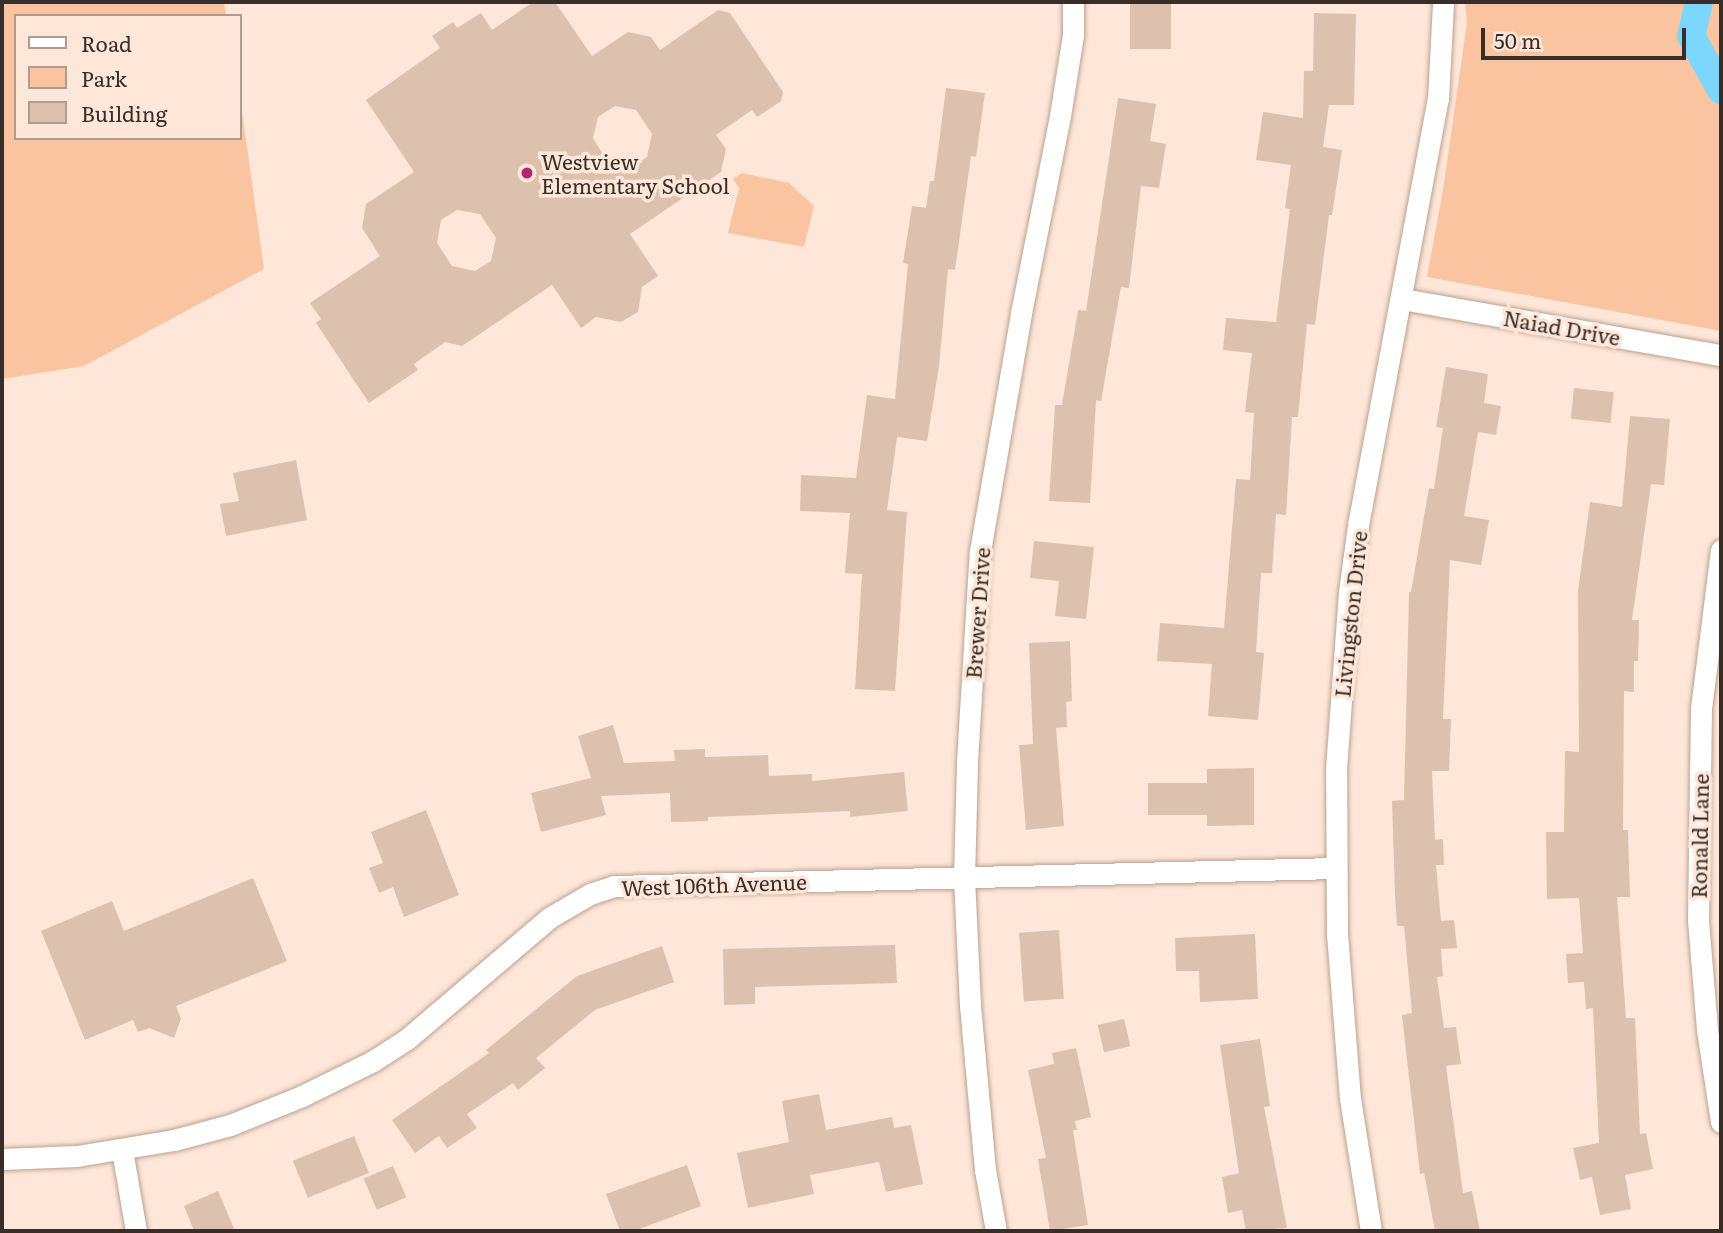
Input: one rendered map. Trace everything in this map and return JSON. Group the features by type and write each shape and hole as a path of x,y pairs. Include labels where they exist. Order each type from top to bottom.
{"street":[{"name":"Brewer Drive","path":"996,1231 985,1170 970,1005 964,878 967,761 980,551 1021,313 1060,116 1073,35 1073,2"},
{"name":"Livingston Drive","path":"1371,1231 1350,1099 1334,868 1336,769 1349,592 1377,421 1438,99 1443,2"},
{"name":"Naiad Drive","path":"1402,299 1721,355"},
{"name":"Ronald Lane","path":"1721,550 1701,708 1698,920 1707,1030 1721,1122"},
{"name":"West 106th Avenue","path":"2,1159 77,1156 122,1150 230,1125 302,1096 373,1061 440,1014 549,918 602,890 634,884 1334,868"},
{"path":"122,1150 136,1231"}],"green space":[{"path":"2,2 224,2 226,14 14,14 14,140 242,140 242,111 264,269 84,366 2,379"},
{"path":"1465,2 1721,2 1721,331 1427,277 1443,190 1467,22"},
{"path":"742,173 789,183 814,206 804,247 728,233 739,188 733,179"}],"building":[{"path":"533,2 555,2 592,56 628,32 651,37 660,50 718,10 730,13 783,92 781,101 757,117 752,110 716,135 726,149 721,172 630,234 658,276 642,287 638,312 621,322 596,317 581,328 552,285 462,346 445,342 414,364 418,370 369,403 316,323 321,319 310,303 380,256 362,228 366,204 414,172 366,100 440,48 432,36 453,22 457,28 481,13 492,30","holes":["615,106 636,110 652,134 647,157 632,167 608,163 593,138 598,117","457,210 480,214 496,238 491,261 475,271 452,266 437,243 441,220"]},
{"path":"1130,2 1171,2 1171,49 1130,49"},
{"path":"1314,13 1356,14 1354,105 1329,105 1323,147 1342,150 1332,215 1329,215 1315,325 1307,324 1298,417 1292,417 1286,515 1276,514 1272,573 1261,573 1256,652 1264,653 1258,720 1208,716 1212,664 1157,661 1160,623 1224,628 1236,479 1250,480 1254,413 1245,412 1252,353 1223,350 1226,318 1276,322 1290,209 1285,208 1291,165 1256,160 1263,112 1303,118 1304,71 1313,71"},
{"path":"946,88 985,93 976,157 971,156 955,270 948,269 939,366 927,441 897,437 887,510 907,512 895,691 855,689 862,574 845,573 850,513 800,511 801,475 856,478 867,395 895,399 908,264 903,263 912,206 926,208 930,181 934,181"},
{"path":"1118,98 1156,104 1150,141 1166,144 1159,188 1141,186 1129,288 1121,287 1101,401 1096,400 1090,503 1049,501 1055,405 1062,405 1078,310 1086,311"},
{"path":"1446,367 1488,374 1484,403 1501,406 1496,435 1478,432 1464,516 1489,520 1481,565 1450,560 1443,719 1451,719 1449,771 1432,771 1435,840 1443,839 1444,865 1436,865 1441,921 1454,920 1457,948 1441,949 1443,976 1437,977 1444,1028 1456,1027 1461,1064 1446,1066 1463,1193 1472,1191 1480,1231 1435,1231 1424,1173 1420,1174 1402,1015 1412,1013 1404,926 1397,926 1395,895 1392,801 1404,800 1409,592 1429,488 1434,489 1443,428 1436,427"},
{"path":"1574,388 1614,392 1611,423 1571,419"},
{"path":"1630,416 1670,419 1664,485 1651,484 1632,620 1639,620 1638,661 1634,661 1634,692 1624,691 1623,830 1628,830 1630,897 1617,897 1626,1018 1635,1018 1640,1134 1646,1133 1653,1169 1625,1175 1631,1209 1600,1215 1592,1177 1580,1180 1573,1148 1599,1143 1593,1008 1586,1009 1584,982 1568,983 1566,954 1583,953 1579,898 1547,899 1546,832 1564,832 1565,751 1579,752 1578,591 1590,502 1622,507"},
{"path":"296,460 307,520 226,536 220,504 239,501 233,473"},
{"path":"1034,541 1094,547 1086,619 1055,616 1059,581 1030,578"},
{"path":"1070,641 1072,701 1066,702 1067,727 1056,728 1064,826 1026,830 1019,745 1033,744 1029,643"},
{"path":"613,725 624,763 675,761 674,750 705,749 705,757 768,755 769,776 812,774 812,781 904,772 908,811 850,817 850,811 708,817 708,821 671,822 670,793 601,796 606,815 541,832 531,793 591,778 578,736"},
{"path":"1254,768 1254,825 1207,826 1207,815 1148,815 1148,783 1207,783 1207,769"},
{"path":"426,810 459,895 404,917 393,887 379,893 369,868 383,863 371,832"},
{"path":"253,878 287,961 176,1006 181,1019 174,1038 149,1028 138,1032 133,1020 85,1040 41,931 112,901 124,931"},
{"path":"1059,930 1064,999 1024,1002 1019,933"},
{"path":"1255,934 1258,999 1200,1002 1199,971 1176,971 1175,938"},
{"path":"895,945 897,983 755,987 755,1004 724,1005 723,949"},
{"path":"662,946 674,982 595,1010 536,1058 545,1068 518,1090 513,1083 467,1114 477,1128 447,1148 439,1136 415,1153 392,1120 489,1053 486,1050 577,976"},
{"path":"1124,1019 1130,1046 1104,1052 1098,1025"},
{"path":"1260,1039 1270,1106 1264,1107 1287,1228 1246,1231 1242,1210 1228,1213 1222,1177 1239,1173 1220,1045"},
{"path":"1076,1048 1091,1117 1075,1121 1077,1130 1073,1130 1088,1225 1050,1231 1038,1159 1046,1158 1028,1070 1054,1064 1052,1053"},
{"path":"819,1094 826,1130 892,1117 894,1128 911,1125 923,1184 886,1192 879,1162 810,1175 814,1194 748,1208 737,1153 789,1142 782,1101"},
{"path":"354,1136 369,1173 308,1198 293,1161"},
{"path":"687,1165 701,1206 634,1231 620,1231 606,1194"},
{"path":"393,1166 406,1197 377,1210 364,1179"},
{"path":"218,1191 235,1231 194,1231 184,1206"}],"waterway":[{"path":"1699,2 1691,36 1721,90"}],"place":[{"name":"Westview Elementary School","path":"527,173"}]}
